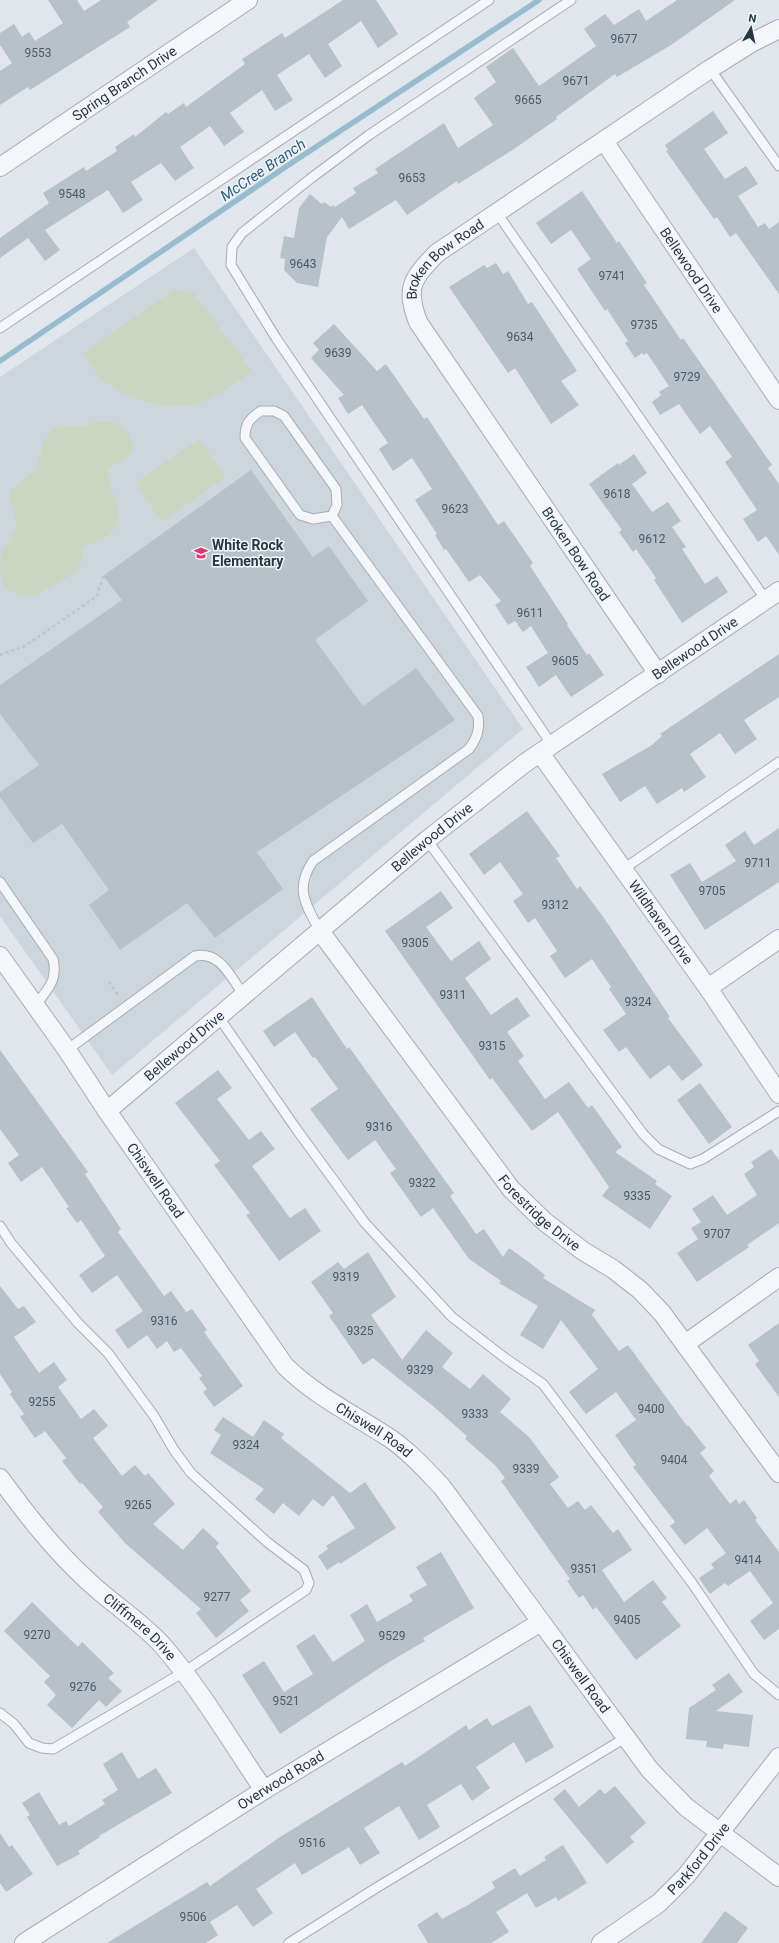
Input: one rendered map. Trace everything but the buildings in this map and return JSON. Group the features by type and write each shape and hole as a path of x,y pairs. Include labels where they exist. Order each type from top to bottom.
{"street":[{"name":"Spring Branch Drive","path":"0,167 248,0"},
{"name":"Broken Bow Road","path":"658,674 418,322 411,303 412,283 422,268 438,253 710,69 754,42 779,29"},
{"name":"Bellewood Drive","path":"604,141 779,400"},
{"name":"Bellewood Drive","path":"107,1111 427,840 546,749 773,595"},
{"name":"Wildhaven Drive","path":"546,749 622,870 708,988 779,1094"},
{"name":"Forestridge Drive","path":"320,931 511,1189 552,1227 582,1251 612,1269 640,1290 662,1314 685,1344 779,1473"},
{"path":"708,988 779,939"},
{"name":"Chiswell Road","path":"0,956 36,1005 107,1111 284,1366 304,1385 389,1438 416,1459 442,1487 650,1770 686,1807 779,1877"},
{"path":"685,1344 779,1277"},
{"name":"Cliffmere Drive","path":"0,1478 28,1516 58,1552 88,1582 140,1624 162,1646 184,1672 264,1790"},
{"name":"Overwood Road","path":"24,1943 264,1790 541,1622"},
{"name":"Parkford Drive","path":"601,1943 659,1904 686,1876 779,1757"}],"lane":[{"path":"0,328 490,0"},
{"path":"546,749 276,338 231,265 232,248 242,233 310,179 370,135 571,0"},
{"path":"710,69 779,166"},
{"path":"497,213 773,595"},
{"path":"261,411 274,411 284,416 336,489 337,505 332,516 313,519 300,515 245,438 245,428 250,418 261,411"},
{"path":"320,931 304,899 303,885 306,872 313,861 469,749 477,737 480,726 478,716 332,516"},
{"path":"622,870 779,762"},
{"path":"427,840 643,1134 658,1149 690,1164 703,1159 779,1111"},
{"path":"0,882 53,959 56,971 53,981 36,1005"},
{"path":"67,1050 195,956 205,954 214,957 244,994"},
{"path":"218,1016 297,1130 365,1223 452,1317 505,1358 543,1384 692,1583 754,1674 779,1695"},
{"path":"0,1226 11,1243 74,1318 108,1354 154,1416 167,1439 191,1473 267,1542 304,1570 309,1583 306,1590 184,1672 53,1749 42,1748 28,1743 14,1724 0,1713"},
{"path":"289,1943 376,1888 625,1738"}],"path":[{"path":"0,655 25,646 97,596 103,576"}],"shaded area":[{"name":"White Rock Elementary","path":"194,248 523,729 112,1075 0,916 0,377"}],"green space":[{"path":"175,289 193,292 252,371 224,391 200,403 181,407 156,405 132,397 120,391 101,378 83,353"},
{"path":"111,421 120,425 126,430 133,447 129,455 111,467 108,473 110,488 117,501 119,511 119,518 114,530 99,541 86,544 81,550 82,561 77,572 34,596 19,596 6,588 0,574 1,552 16,528 14,510 10,503 10,492 20,481 34,472 40,457 43,443 52,429 67,425 83,426 96,422"},
{"path":"199,439 226,477 162,522 135,483"}],"waterway":[{"name":"McCree Branch","path":"0,361 287,166 539,0"}],"place":[{"name":"White Rock Elementary","path":"201,553"}]}
